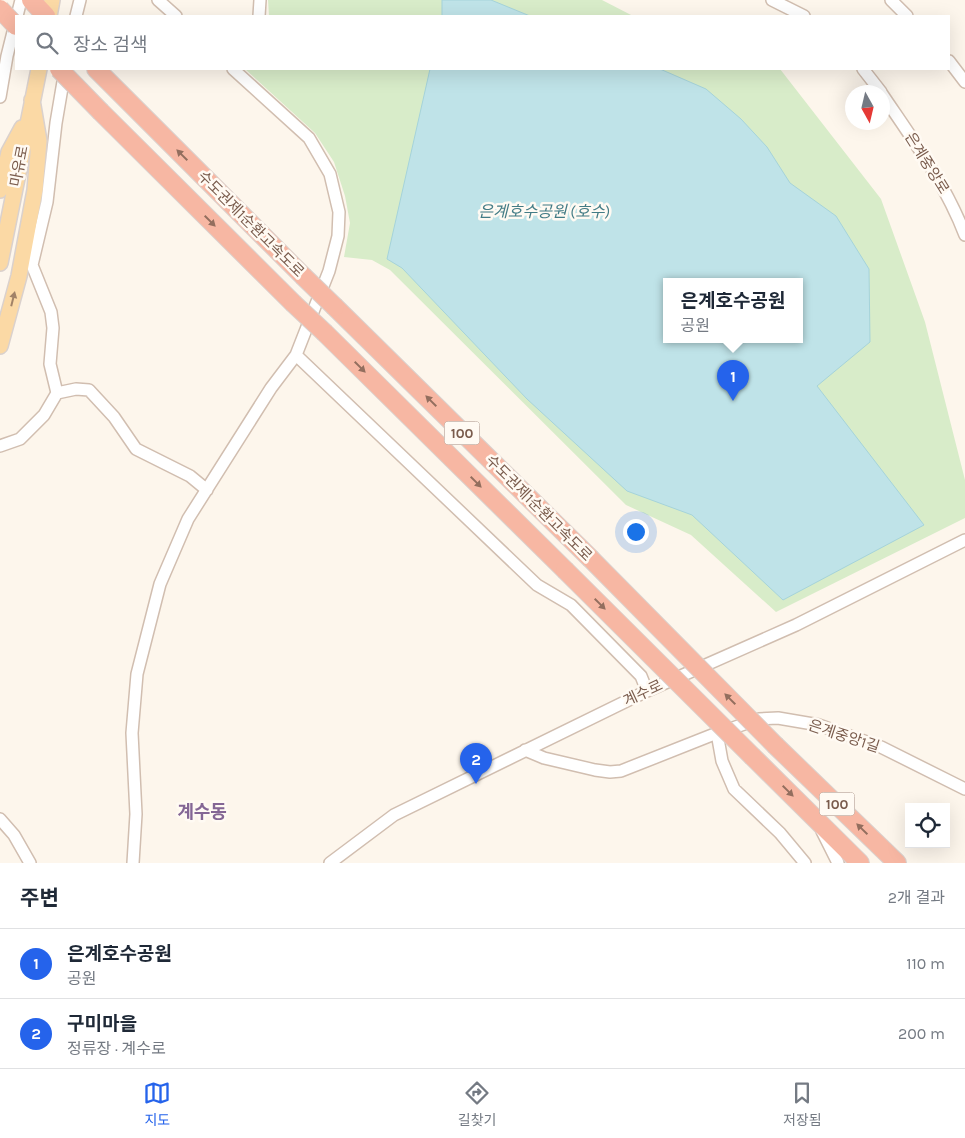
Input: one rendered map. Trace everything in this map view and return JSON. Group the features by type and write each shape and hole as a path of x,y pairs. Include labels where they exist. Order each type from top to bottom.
{"highway":[{"path":"31,0 46,15"},
{"path":"0,9 15,25"},
{"name":"수도권제1순환고속도로","path":"60,70 860,863"},
{"name":"수도권제1순환고속도로","path":"101,75 590,558 776,746 897,863"}],"main road":[{"path":"47,15 52,0"},
{"name":"마유로","path":"0,263 39,70"},
{"path":"0,346 18,276 35,190 39,141 32,100"},
{"path":"0,190 9,152 29,116"}],"street":[{"path":"17,15 21,0"},
{"path":"76,15 80,0"},
{"path":"158,0 175,15"},
{"path":"259,15 260,0"},
{"path":"772,0 802,15"},
{"path":"891,0 906,15"},
{"path":"0,97 15,21"},
{"path":"950,62 965,82"},
{"path":"0,446 20,439 44,415 57,393 50,364 53,328 51,312 32,265 46,202 56,123 66,70"},
{"path":"134,863 136,814 132,733 138,674 160,584 188,519 271,388 296,355 329,271 338,236 339,212 330,174 309,138 234,70"},
{"name":"은계중앙로","path":"865,70 876,85"},
{"name":"은계중앙로","path":"890,105 938,177 964,231"},
{"path":"296,355 537,585 571,605 641,676 647,690"},
{"path":"57,393 76,389 89,390 114,417 136,449 190,476 207,490"},
{"name":"계수로","path":"330,863 394,815 647,690 796,625 965,540"},
{"name":"은계중앙1길","path":"525,750 544,758 595,770 621,771 717,733 759,719 778,718 819,725 881,747 965,790"},
{"path":"717,733 722,762 734,789 780,833 805,863"},
{"path":"816,818 838,863"},
{"path":"0,819 14,835 30,863"}],"green space":[{"path":"268,0 602,0 631,15 269,15"},
{"name":"은계호수공원 (호수)","path":"246,70 781,70 881,199 925,322 965,480 965,518 776,612 691,535 626,505 390,270 372,260 344,257 350,223 345,196 334,162 315,133"}],"water":[{"path":"442,0 491,0 528,15 442,15"},
{"name":"은계호수공원 (호수)","path":"430,70 662,70 706,89 741,119 767,147 790,183 836,216 869,269 870,342 817,386 924,525 783,600 692,515 627,491 527,399 402,268 387,259"}],"place":[{"name":"은계호수공원","path":"733,401"},
{"name":"구미마을","path":"476,784"}],"district":[{"name":"계수동","path":"202,812"}]}
